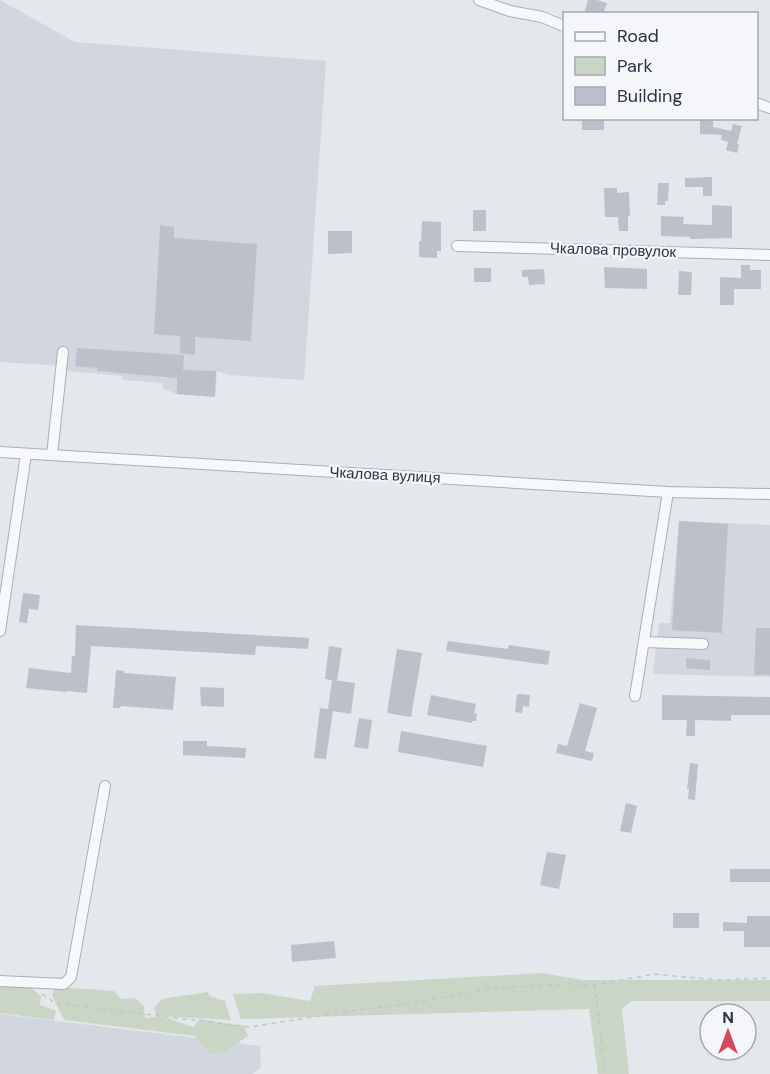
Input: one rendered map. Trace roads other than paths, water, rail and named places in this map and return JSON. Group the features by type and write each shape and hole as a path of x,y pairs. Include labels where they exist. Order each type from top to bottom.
{"street":[{"path":"480,0 510,11 542,17 563,26"},
{"name":"Чкалова провулок","path":"457,246 770,255"},
{"path":"52,455 63,351"},
{"name":"Чкалова вулиця","path":"0,452 668,492 770,494"},
{"path":"0,631 26,454"},
{"path":"635,696 668,492"},
{"path":"644,642 703,644"},
{"path":"0,981 64,984 71,977 105,786"}]}
